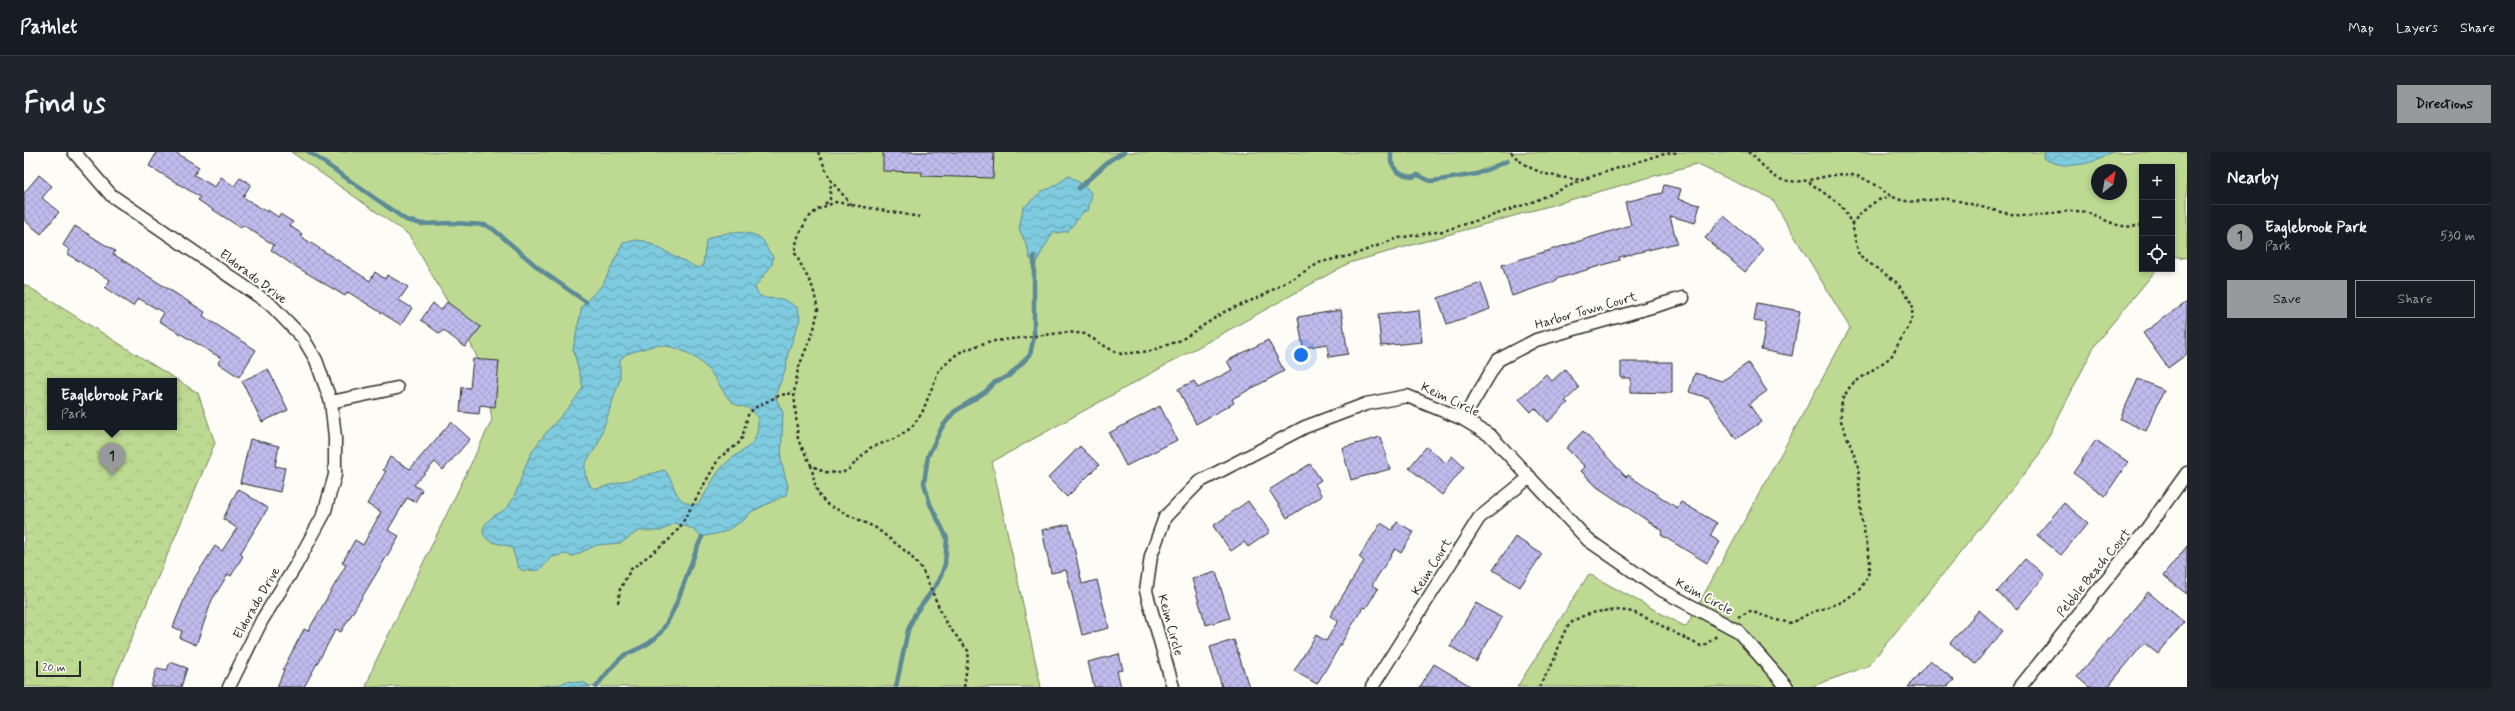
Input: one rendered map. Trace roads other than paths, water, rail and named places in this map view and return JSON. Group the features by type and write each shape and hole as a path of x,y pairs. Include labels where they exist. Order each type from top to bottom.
{"street":[{"name":"Eldorado Drive","path":"74,152 111,195 270,304 303,338 316,360 331,402 335,437 335,475 324,514 296,565 262,620 229,687"},
{"name":"Harbor Town Court","path":"1463,419 1498,360 1536,340 1683,298"},
{"path":"331,402 397,388"},
{"name":"Keim Circle","path":"1173,687 1146,591 1151,556 1165,517 1199,482 1305,427 1366,404 1408,396 1463,419 1491,436 1588,540 1656,587 1738,631 1787,687"},
{"name":"Pebble Beach Court","path":"2020,687 2143,534 2187,473"},
{"name":"Keim Court","path":"1372,687 1479,518 1530,477"}],"water":[{"path":"2045,152 2112,152 2101,159 2078,165 2064,165 2057,164 2043,158"},
{"path":"1069,176 1085,186 1092,194 1088,211 1084,211 1068,231 1057,233 1054,231 1036,262 1030,259 1027,246 1019,229 1023,208 1042,191 1051,188"},
{"path":"731,232 758,236 773,256 772,265 755,287 757,292 765,298 788,301 798,308 800,319 788,353 786,368 775,396 783,413 781,461 788,486 786,495 751,512 744,520 724,532 702,537 691,528 675,523 661,531 638,531 621,543 597,545 573,556 565,554 552,557 540,570 523,571 518,567 512,548 490,541 486,538 483,529 489,520 509,505 534,449 572,403 583,387 573,349 582,306 603,284 623,243 636,240 645,241 698,268 703,266 706,240 711,237","holes":["656,345 683,351 698,360 711,373 729,399 735,404 747,408 758,418 758,428 756,436 752,442 748,447 724,465 698,504 690,504 683,501 679,497 668,474 664,470 596,489 591,487 585,474 585,464 598,444 620,379 620,360 626,354"]},
{"path":"567,681 585,683 591,687 534,687 561,684"}],"waterway":[{"path":"309,152 406,220 422,224 453,223 485,225 493,229 542,271 586,302"},
{"path":"1079,188 1110,160 1124,152"},
{"path":"1391,152 1391,162 1397,172 1412,177 1418,175 1430,181 1477,174 1507,161"},
{"path":"896,687 908,630 915,614 939,581 945,564 947,538 930,504 924,483 928,456 942,427 954,412 985,392 995,382 1009,376 1030,355 1034,336 1034,256"},
{"path":"596,687 609,670 621,658 649,643 661,632 674,609 702,537"}],"place":[{"name":"Eaglebrook Park","path":"112,476"}]}
